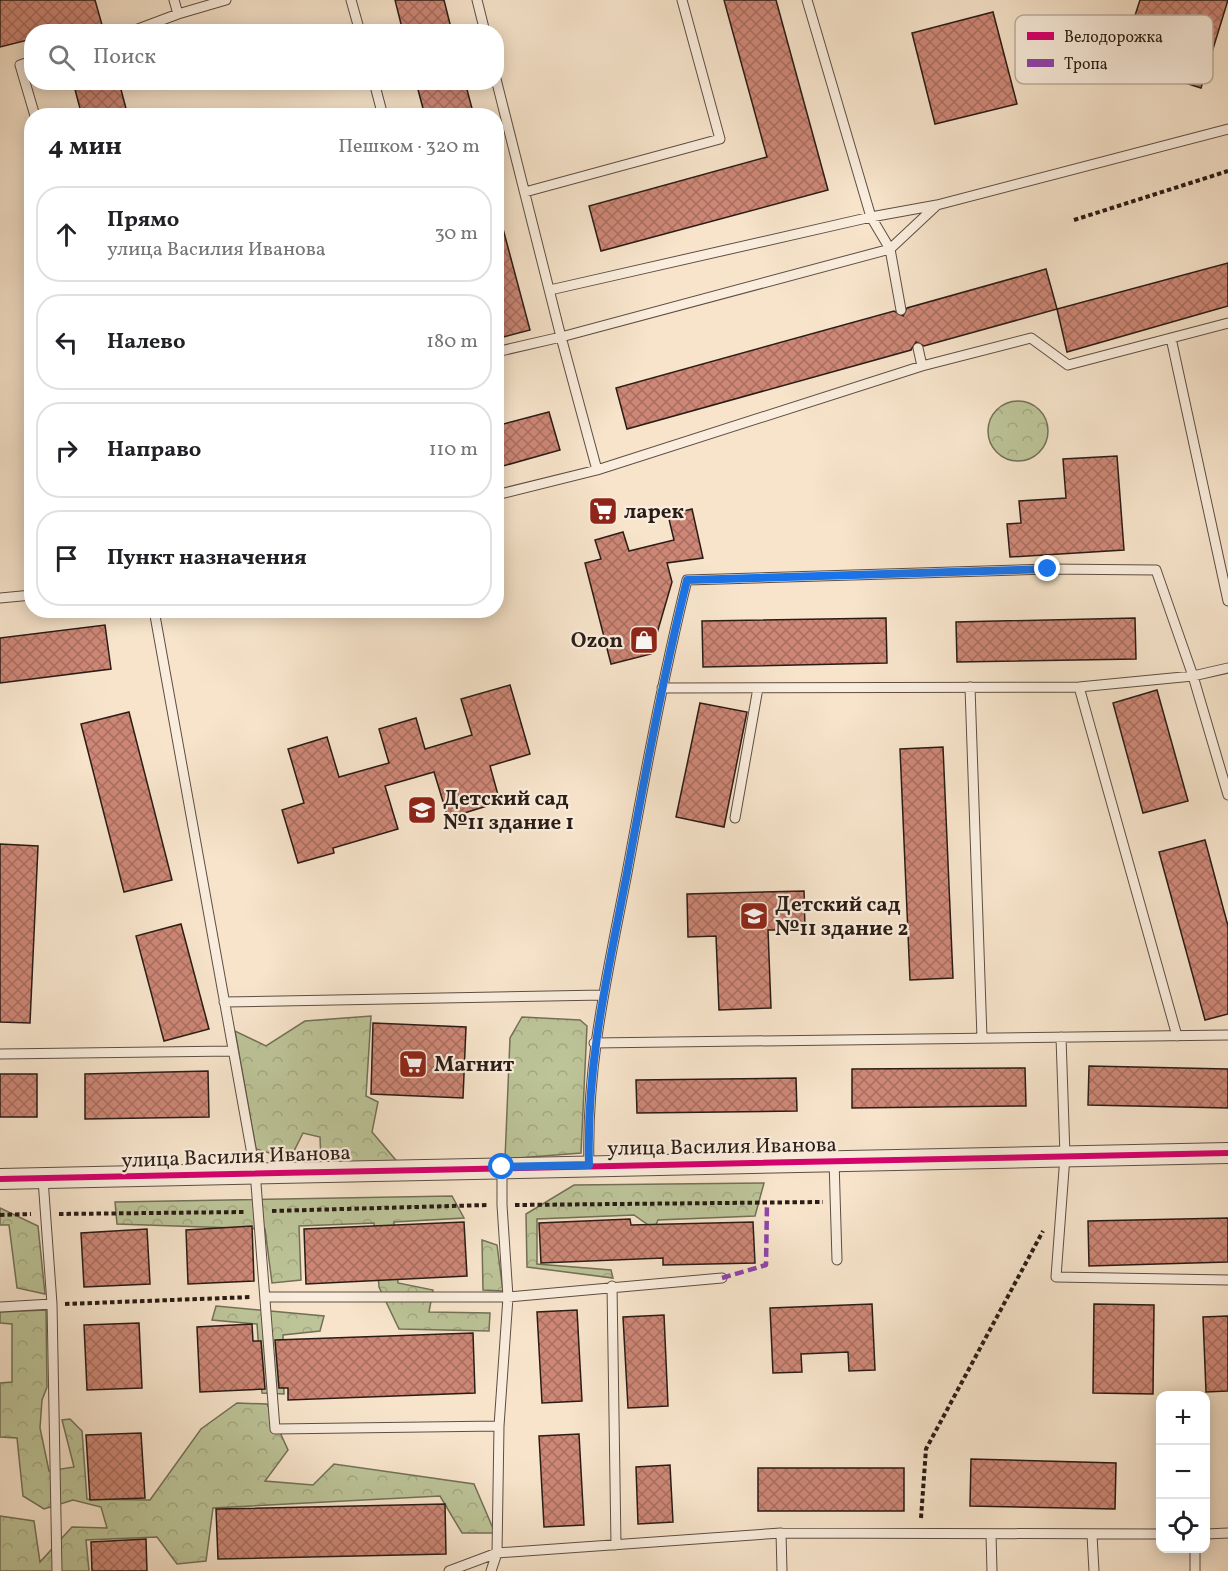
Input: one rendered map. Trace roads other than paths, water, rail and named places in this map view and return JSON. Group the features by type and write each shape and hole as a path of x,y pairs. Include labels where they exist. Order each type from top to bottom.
{"street":[{"name":"улица Василия Иванова","path":"0,1179 255,1171 1228,1153"}],"lane":[{"path":"174,0 178,14"},
{"path":"151,24 226,0"},
{"path":"351,0 358,24"},
{"path":"477,0 482,24"},
{"path":"525,192 720,139 682,0"},
{"path":"807,0 871,217 890,249 901,309"},
{"path":"24,64 20,65 24,79"},
{"path":"27,90 33,108"},
{"path":"376,90 381,108"},
{"path":"499,90 503,108"},
{"path":"504,110 597,470"},
{"path":"550,290 871,217 937,205 1228,129"},
{"path":"504,350 890,249 937,205"},
{"path":"504,493 597,470 922,366 1031,338 1068,365 1228,323"},
{"path":"1171,338 1228,601"},
{"path":"918,348 922,366"},
{"path":"589,1165 588,1118 594,1043 662,688 687,580 1048,569 1156,570 1193,676 1228,795"},
{"path":"0,598 24,596"},
{"path":"155,618 255,1171 275,1429 499,1426"},
{"path":"662,688 1079,687 1193,676 1228,668"},
{"path":"970,687 981,1038"},
{"path":"1079,687 1177,1036"},
{"path":"735,818 759,688"},
{"path":"224,1002 603,995"},
{"path":"594,1043 1228,1035"},
{"path":"1061,1037 1065,1156 1056,1277 1228,1280"},
{"path":"0,1054 233,1051"},
{"path":"834,1160 837,1260"},
{"path":"491,1571 497,1553 499,1426 508,1297 502,1167"},
{"path":"43,1179 52,1304 57,1571"},
{"path":"265,1297 508,1297 722,1278"},
{"path":"612,1286 616,1545"},
{"path":"0,1307 52,1304"},
{"path":"781,1533 782,1571"},
{"path":"448,1571 497,1553 781,1533 1156,1534"},
{"path":"1210,1534 1228,1533"},
{"path":"991,1534 992,1571"},
{"path":"1092,1535 1094,1571"},
{"path":"1194,1553 1195,1571"}],"place":[{"name":"ларек","path":"603,511"},
{"name":"Ozon","path":"644,640"},
{"name":"Детский сад №11 здание 1","path":"422,810"},
{"name":"Детский сад №11 здание 2","path":"754,916"},
{"name":"Магнит","path":"413,1064"}]}
